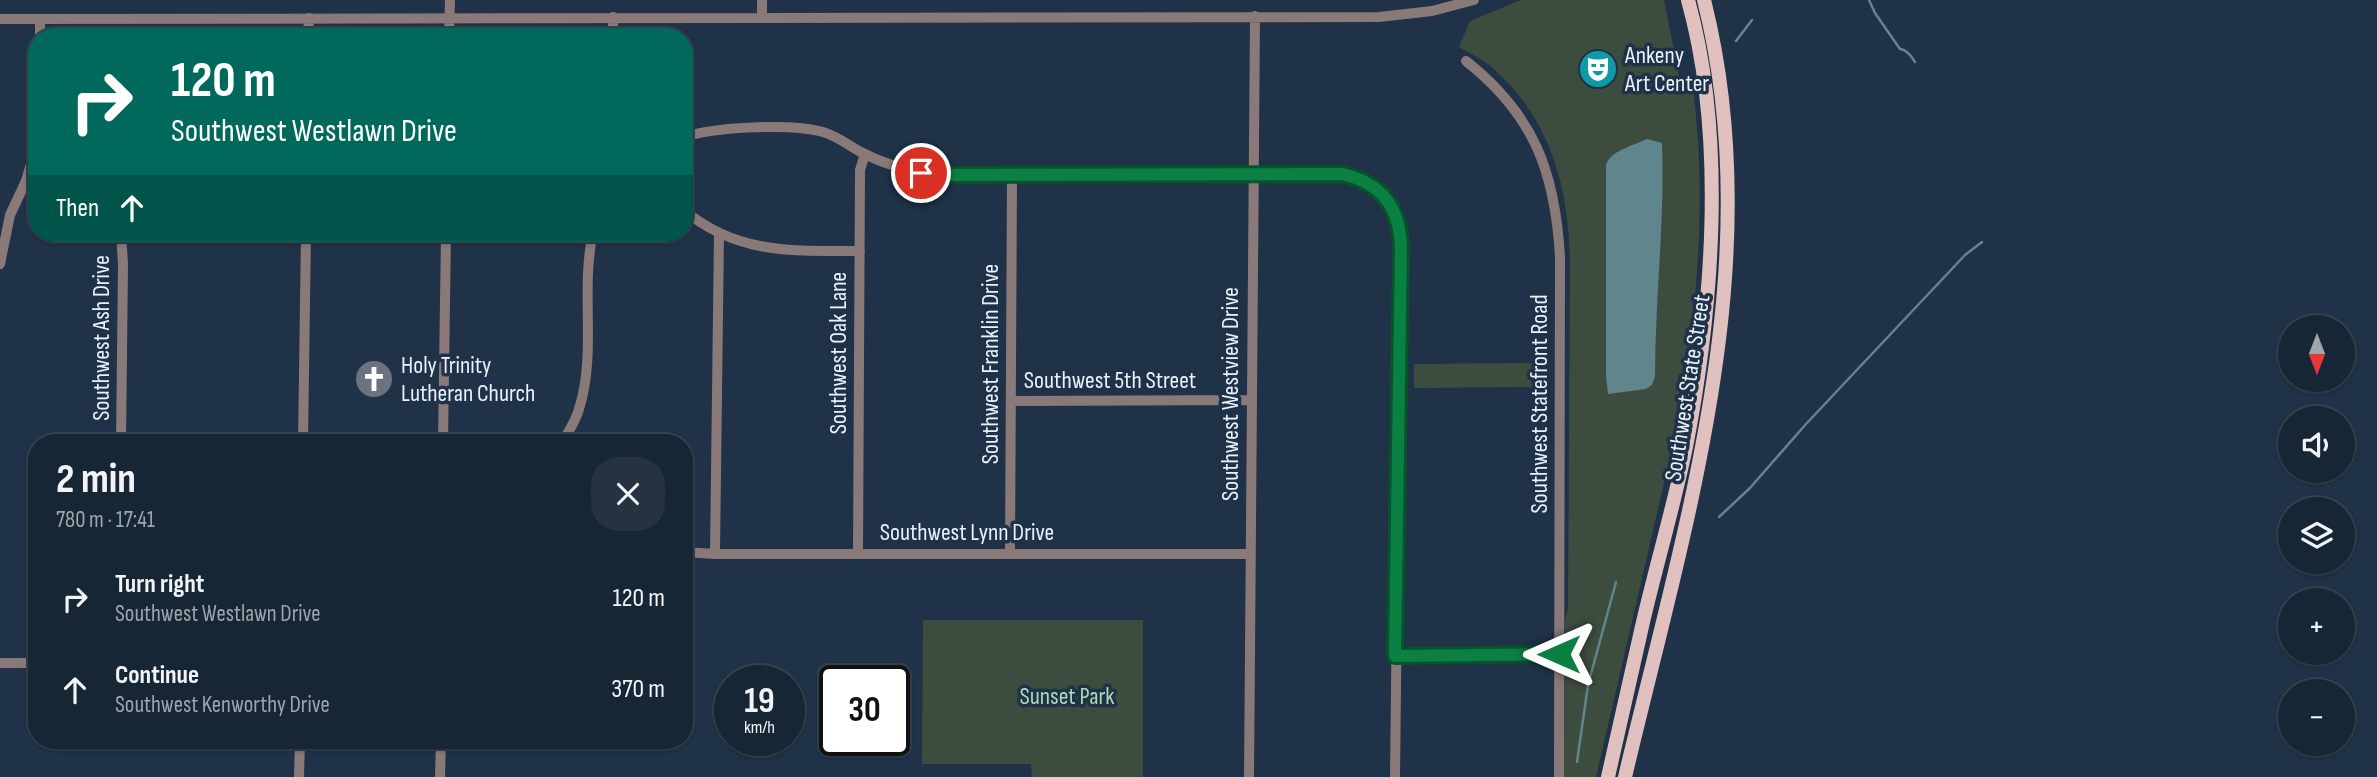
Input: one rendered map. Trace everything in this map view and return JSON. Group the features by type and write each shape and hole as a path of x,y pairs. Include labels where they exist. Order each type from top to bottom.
{"main road":[{"name":"Southwest State Street","path":"1608,777 1686,443 1702,343 1711,222 1710,166 1702,71 1688,0"},
{"name":"Southwest State Street","path":"1625,777 1706,435 1723,313 1729,200 1727,143 1715,50 1704,0"}],"street":[{"path":"449,28 450,0"},
{"path":"762,0 762,18"},
{"path":"0,19 1406,15 1474,0"},
{"name":"Southwest Westview Drive","path":"1249,774 1255,16"},
{"path":"613,17 613,28"},
{"path":"308,28 309,18"},
{"path":"40,19 40,28"},
{"name":"Southwest Statefront Road","path":"1466,61 1499,90 1531,133 1549,174 1557,214 1560,257 1559,777"},
{"path":"693,134 713,130 800,128 822,132 900,169 921,173 1329,174 1357,178 1380,192 1396,215 1400,228 1395,777"},
{"name":"Southwest Oak Lane","path":"858,554 860,170 864,153"},
{"path":"0,264 10,215 28,174"},
{"name":"Southwest Franklin Drive","path":"1010,553 1012,175"},
{"path":"693,216 719,233 768,249 860,251"},
{"path":"715,554 719,233"},
{"name":"Southwest Ash Drive","path":"121,434 122,242"},
{"path":"303,434 306,242"},
{"path":"443,434 446,242"},
{"path":"567,434 579,411 586,380 592,242"},
{"name":"Southwest 5th Street","path":"1011,401 1251,400"},
{"name":"Southwest Lynn Drive","path":"693,552 1250,554"},
{"path":"1395,656 1559,654"},
{"path":"0,663 28,663"},
{"path":"299,777 300,749"},
{"path":"440,777 441,749"}],"green space":[{"path":"1521,0 1664,0 1681,86 1692,81 1697,124 1700,211 1698,255 1684,384 1677,427 1596,777 1564,777 1570,258 1565,205 1552,156 1530,111 1515,90 1492,67 1459,47 1470,21"},
{"path":"1532,363 1533,387 1414,388 1414,364"},
{"name":"Sunset Park","path":"923,620 1143,620 1143,777 1032,777 1031,764 922,764"}],"shaded area":[{"path":"1647,139 1662,143 1655,376 1652,385 1646,389 1608,394 1606,165 1617,152"}],"waterway":[{"path":"1869,0 1900,49 1907,52 1915,62"},
{"path":"1736,41 1752,20"},
{"path":"1719,517 1750,488 1806,424 1965,255 1982,242"},
{"path":"1577,762 1588,685 1616,582"}],"place":[{"name":"Ankeny Art Center","path":"1598,69"},
{"name":"Holy Trinity Lutheran Church","path":"374,379"}],"route":[{"path":"921,173 1343,174 1357,178 1380,192 1396,215 1401,246 1395,656 1559,654"}]}
